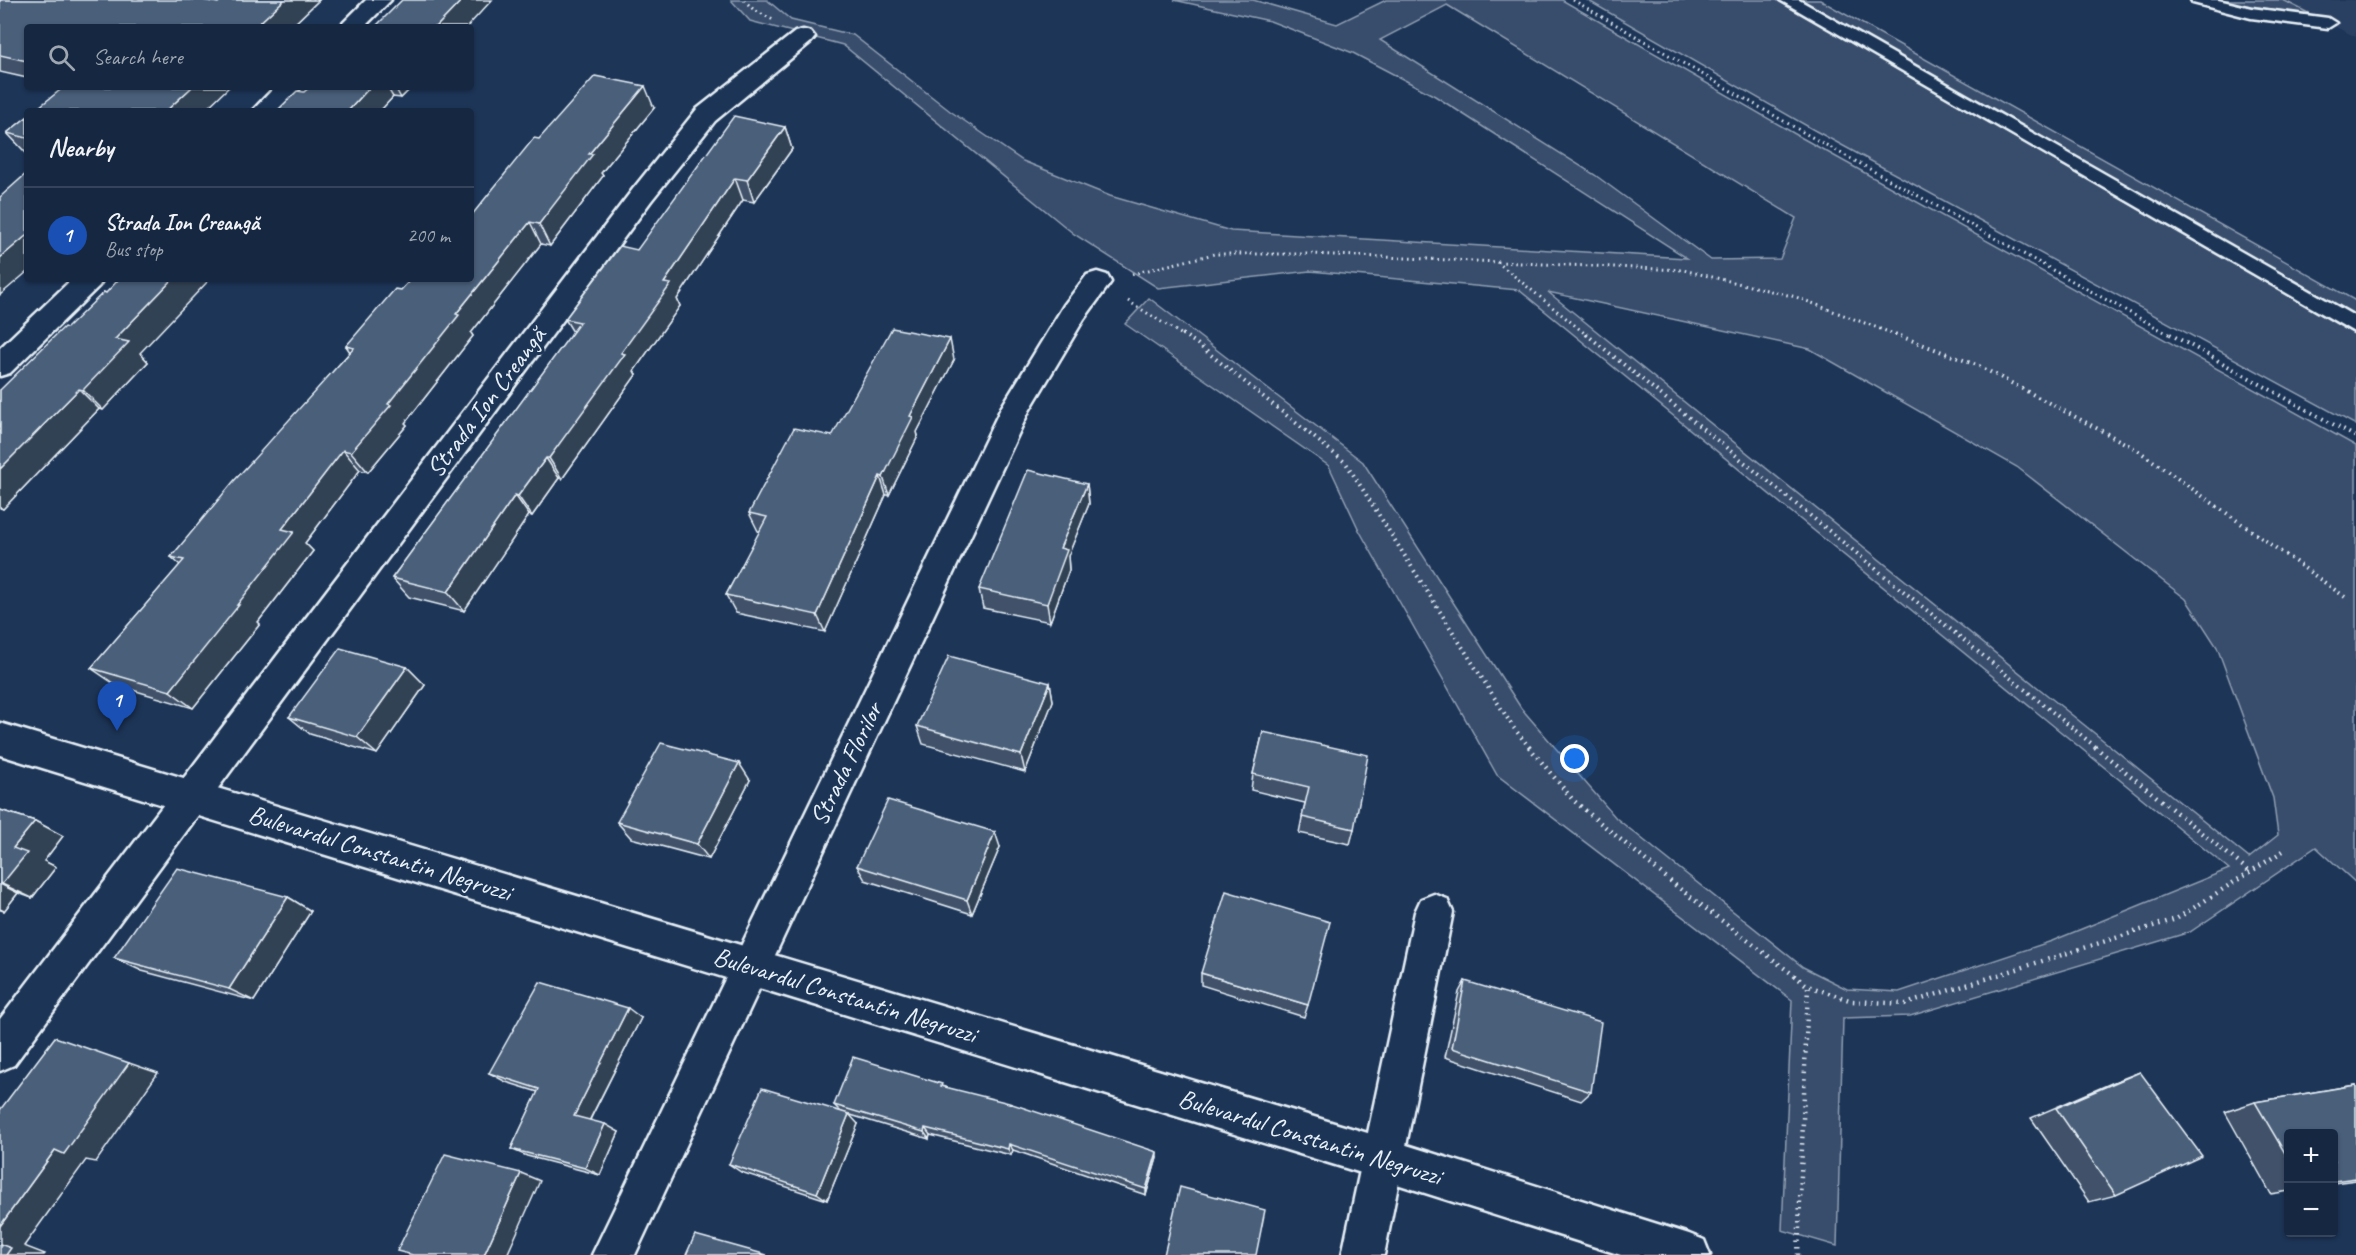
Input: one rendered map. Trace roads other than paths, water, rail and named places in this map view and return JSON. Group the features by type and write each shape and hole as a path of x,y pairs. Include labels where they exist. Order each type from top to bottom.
{"street":[{"path":"354,24 379,0"},
{"name":"Strada Ion Creangă","path":"0,1051 642,195 706,116 803,38"},
{"path":"267,108 286,90"},
{"path":"0,365 86,282"},
{"name":"Strada Florilor","path":"613,1255 1016,408 1074,312 1097,282"},
{"name":"Bulevardul Constantin Negruzzi","path":"0,739 1381,1158 1689,1255"},
{"path":"1362,1255 1434,912"}],"lane":[{"path":"1788,0 2356,326"},
{"path":"2199,0 2251,13 2328,23"}],"place":[{"name":"Strada Ion Creangă","path":"117,731"}]}
